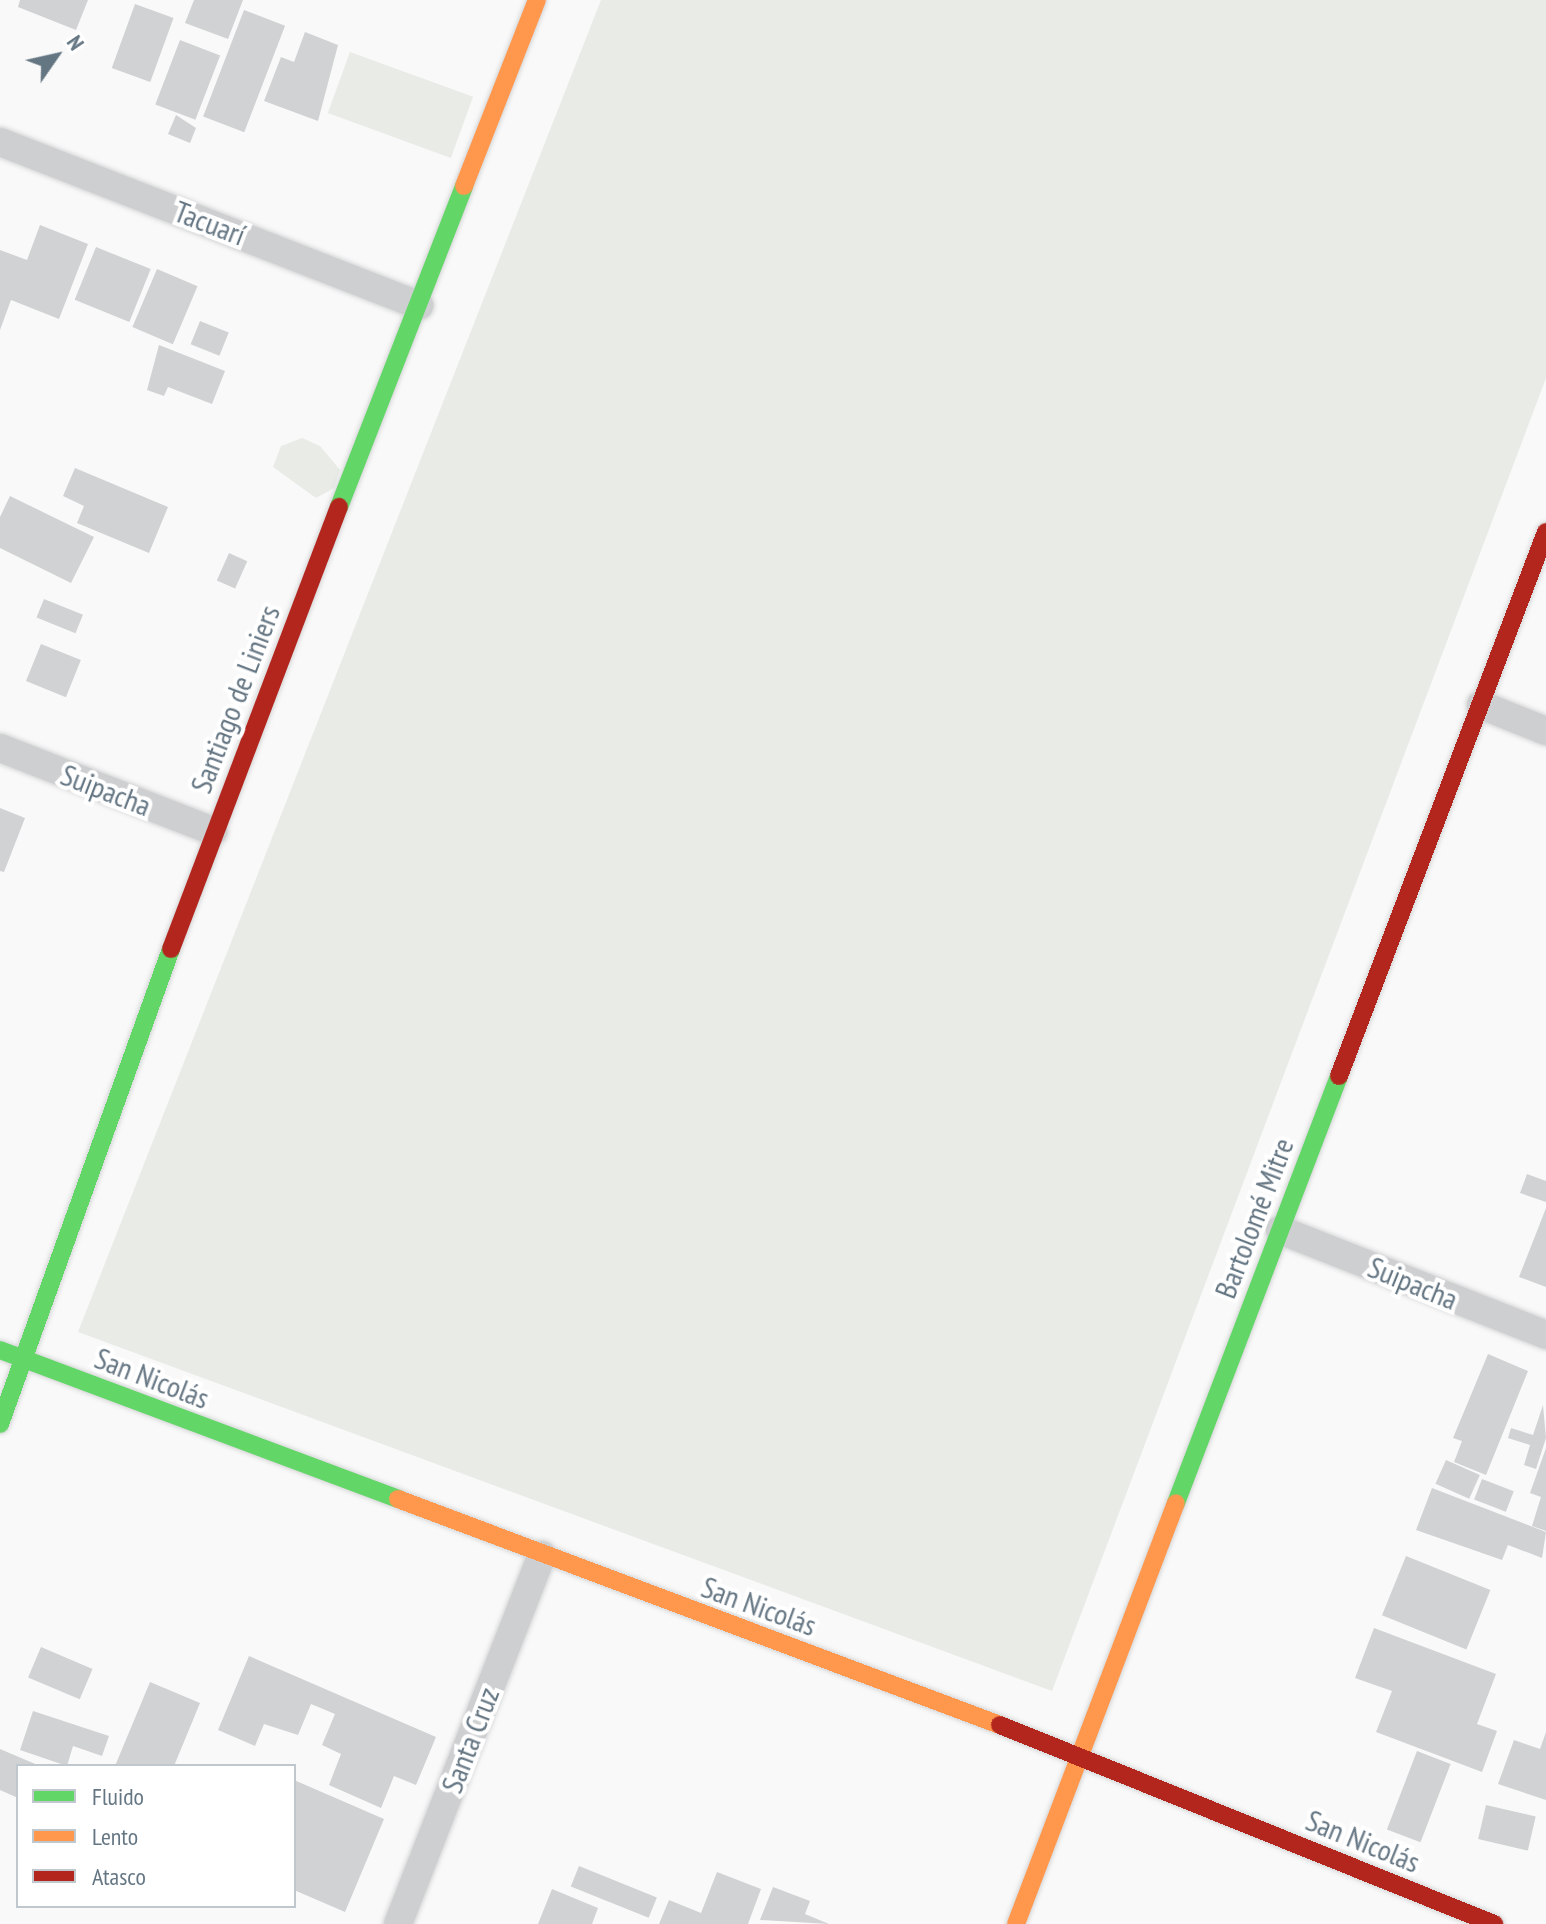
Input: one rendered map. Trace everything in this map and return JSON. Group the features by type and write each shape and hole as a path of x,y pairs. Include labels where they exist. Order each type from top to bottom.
{"street":[{"name":"Santiago de Liniers","path":"0,1424 213,831 537,0"},
{"name":"Tacuarí","path":"0,142 419,305"},
{"name":"Bartolomé Mitre","path":"1016,1924 1546,532"},
{"path":"1481,705 1546,731"},
{"name":"Suipacha","path":"0,748 213,831"},
{"name":"Suipacha","path":"1280,1230 1546,1335"},
{"name":"San Nicolás","path":"0,1350 1079,1755 1494,1924"},
{"name":"Santa Cruz","path":"398,1924 542,1555"}],"shaded area":[{"path":"601,0 1546,0 1546,378 1052,1691 78,1332"},
{"path":"350,52 473,97 451,158 328,113"},
{"path":"302,438 320,446 340,470 334,488 316,498 273,467 281,446"}],"building":[{"path":"20,0 88,0 76,30 18,7"},
{"path":"194,0 243,0 228,39 185,23"},
{"path":"135,4 174,18 150,82 112,68"},
{"path":"244,10 285,26 244,132 203,116"},
{"path":"305,32 338,45 318,121 264,101 281,57 294,62"},
{"path":"180,40 220,55 195,120 155,104"},
{"path":"176,115 196,128 190,143 168,134"},
{"path":"40,225 88,244 59,319 11,300 0,330 0,250 27,260"},
{"path":"96,247 151,269 129,322 75,300"},
{"path":"157,269 198,286 173,344 132,327"},
{"path":"200,321 229,333 219,356 191,344"},
{"path":"159,345 225,371 212,404 168,387 164,396 147,390"},
{"path":"75,468 168,507 149,553 77,523 84,506 63,496"},
{"path":"10,496 94,537 71,583 0,548 0,517"},
{"path":"229,553 247,561 235,589 217,580"},
{"path":"44,599 83,615 75,633 37,618"},
{"path":"41,644 81,660 66,697 26,681"},
{"path":"0,808 25,818 4,872 0,871"},
{"path":"1527,1174 1546,1181 1546,1202 1520,1193"},
{"path":"1546,1208 1546,1287 1519,1277"},
{"path":"1488,1354 1528,1371 1486,1475 1454,1462 1462,1441 1453,1438"},
{"path":"1543,1405 1546,1438 1536,1469 1524,1465 1530,1445 1508,1438 1511,1428 1533,1435"},
{"path":"1546,1448 1546,1531 1532,1526 1541,1497 1530,1493"},
{"path":"1446,1460 1480,1475 1469,1499 1435,1484"},
{"path":"1482,1479 1514,1491 1506,1512 1474,1500"},
{"path":"1432,1488 1546,1532 1542,1558 1508,1545 1502,1560 1416,1530"},
{"path":"1406,1556 1490,1590 1466,1649 1382,1615"},
{"path":"1374,1628 1496,1674 1477,1724 1497,1731 1482,1772 1376,1732 1392,1691 1355,1678"},
{"path":"41,1647 93,1669 80,1699 28,1677"},
{"path":"249,1656 436,1737 416,1785 394,1776 381,1808 329,1785 341,1754 322,1745 335,1714 311,1704 298,1735 264,1724 255,1746 218,1730"},
{"path":"150,1682 200,1703 175,1764 116,1764"},
{"path":"33,1711 109,1736 102,1756 73,1746 68,1764 20,1750"},
{"path":"1546,1732 1546,1800 1498,1784 1514,1740 1540,1749"},
{"path":"0,1749 35,1764 16,1764 16,1797 0,1790"},
{"path":"1417,1751 1451,1764 1421,1842 1387,1829"},
{"path":"296,1781 384,1819 345,1912 296,1891"},
{"path":"1486,1805 1536,1816 1528,1851 1478,1839"},
{"path":"579,1866 657,1897 649,1918 571,1886"},
{"path":"717,1872 761,1889 748,1924 659,1924 669,1900 701,1913"},
{"path":"773,1887 810,1901 805,1914 829,1924 760,1920"},
{"path":"552,1889 598,1908 592,1924 538,1924"}],"traffic: fast":[{"path":"339,507 464,186"},
{"path":"0,1424 171,949"},
{"path":"1176,1503 1339,1076"},
{"path":"0,1350 398,1499"}],"traffic: slow":[{"path":"464,186 537,0"},
{"path":"398,1499 1000,1725"},
{"path":"1016,1924 1176,1503"}],"traffic: jam":[{"path":"171,949 339,507"},
{"path":"1339,1076 1546,532"},
{"path":"1000,1725 1494,1924"}]}
